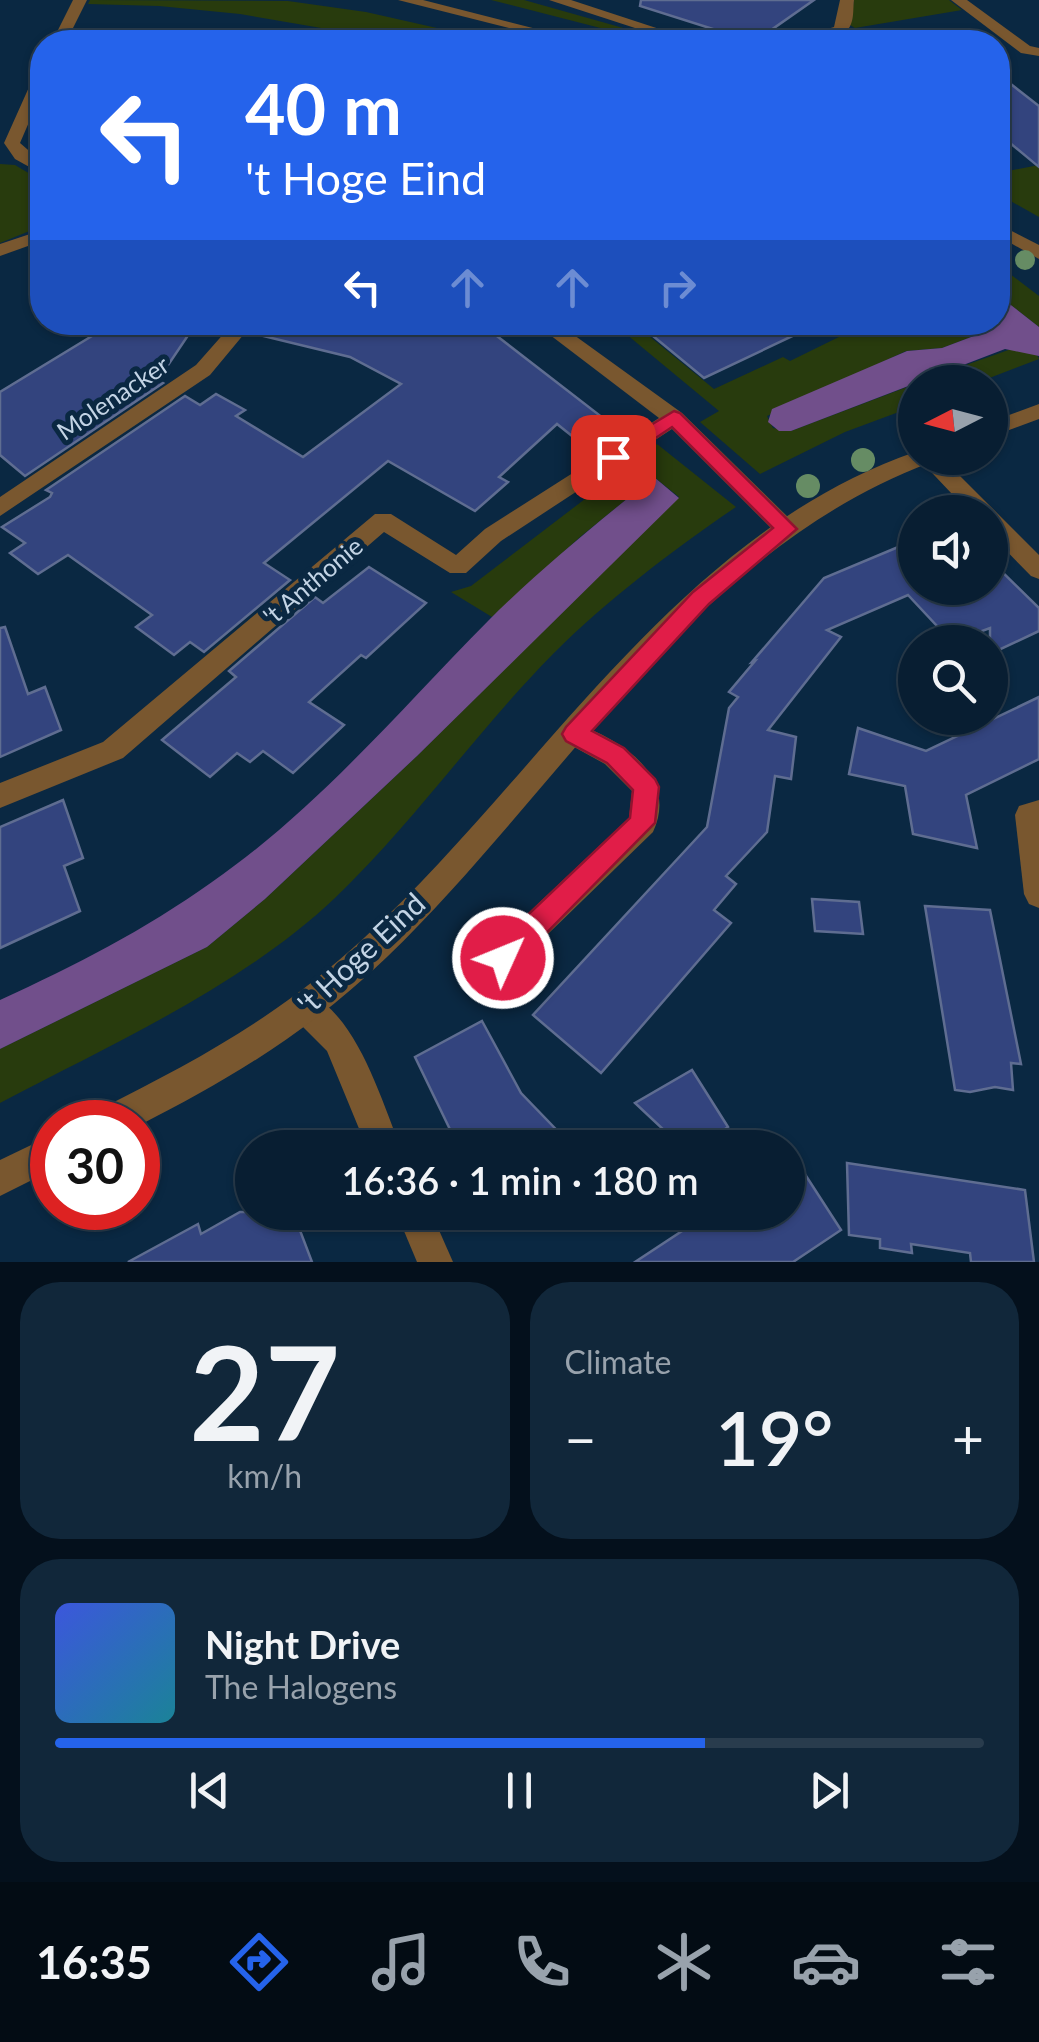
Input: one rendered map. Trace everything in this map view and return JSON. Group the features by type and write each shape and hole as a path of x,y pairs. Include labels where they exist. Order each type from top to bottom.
{"street":[{"path":"65,30 80,0"},
{"path":"404,0 530,30"},
{"path":"556,0 653,30"},
{"path":"839,30 844,26 847,0"},
{"path":"958,0 999,30"},
{"path":"1010,38 1026,50 1039,52"},
{"path":"30,103 12,143 30,161"},
{"path":"1010,235 1039,252"},
{"path":"0,250 30,239"},
{"name":"Molenacker","path":"0,508 204,370 234,335"},
{"path":"560,335 674,418 786,529"},
{"path":"1008,423 1039,412"},
{"name":"'t Anthonie","path":"0,796 113,750 383,520 458,567 493,535 674,418"},
{"name":"'t Hoge Eind","path":"153,1100 238,1056 307,1008 465,857 701,598 786,529 859,483 898,467"},
{"path":"946,475 965,495"},
{"path":"1008,538 1039,570"},
{"path":"503,958 642,823 646,787 616,756 574,734"},
{"path":"1039,812 1029,815 1039,894"},
{"path":"307,1008 338,1040 376,1130"},
{"path":"0,1180 30,1164"},
{"path":"421,1230 435,1262"}],"green space":[{"path":"90,0 288,1 366,12 446,30 333,30 240,14 88,4"},
{"path":"491,0 524,0 630,30 608,30"},
{"path":"854,0 949,0 962,10 855,28 850,25"},
{"path":"0,164 15,165 30,174 30,231 0,243"},
{"path":"1039,165 1039,217 1010,201 1010,171"},
{"path":"1010,274 1039,296 1039,327 1010,304"},
{"path":"627,335 648,335 714,389 783,357 790,361 843,335 976,335 942,348 906,351 767,416 773,428 791,431 898,390 898,412 845,432 760,474 700,422 719,411"},
{"path":"1014,348 1039,359 1008,371 1008,365 966,365"},
{"path":"657,444 736,507 641,576 553,654 365,868 300,929 175,1011 0,1103 0,1049 207,947 265,899 417,756 679,497 654,477 492,617 451,592 471,586"}],"shaded area":[{"path":"1010,304 1039,327 1039,356 1005,349 963,365 898,365 898,390 791,431 779,431 768,422 772,409 907,351 942,348 976,335 1010,335"},
{"path":"654,477 679,498 417,756 265,899 207,947 0,1049 0,1000 135,932 250,854 356,758 508,602"}],"building":[{"path":"641,0 814,0 771,30 716,30 640,6"},
{"path":"1010,83 1039,106 1039,167 1010,143"},
{"path":"94,335 188,335 158,380 163,383 25,476 0,455 0,392"},
{"path":"259,335 496,335 603,418 572,436 557,424 499,477 508,482 475,511 388,461 264,563 290,580 204,652 190,642 174,655 136,627 152,615 68,555 38,574 10,553 25,543 2,527 50,497 52,493 46,490 185,396 200,405 216,394 245,410 236,416 303,457 401,384 350,357"},
{"path":"652,335 795,335 704,378"},
{"path":"898,547 898,599 827,630 841,637 768,730 796,737 791,779 775,776 767,832 726,876 736,884 714,910 731,923 601,1073 533,1015 707,827 729,708 738,697 729,692 824,578"},
{"path":"369,567 426,603 366,658 361,655 309,702 344,725 293,773 263,751 250,762 237,753 210,777 162,740 236,677 229,671 315,597 323,603"},
{"path":"1008,578 1039,608 1039,631 1008,646 1008,625 936,625 917,605 1008,605"},
{"path":"5,627 28,694 45,687 61,730 0,757 0,628"},
{"path":"1039,697 1039,759 966,795 977,848 913,834 905,786 849,774 858,728 926,751 959,735 1008,735 1008,712"},
{"path":"63,800 83,858 64,866 80,911 0,948 0,827"},
{"path":"812,899 859,902 863,934 815,931"},
{"path":"925,906 990,910 1021,1064 1011,1063 1013,1090 955,1090"},
{"path":"482,1021 521,1093 557,1130 450,1130 415,1057"},
{"path":"692,1070 728,1127 664,1130 635,1103"},
{"path":"847,1163 1025,1190 1034,1262 971,1262 970,1253 911,1244 912,1253 880,1248 880,1239 849,1235"},
{"path":"805,1174 841,1230 793,1262 635,1262 683,1230 805,1230"},
{"path":"235,1215 235,1230 300,1230 312,1262 128,1262 198,1224 201,1234"}],"route":[{"path":"503,958 642,823 646,787 616,756 574,734 701,598 786,529 674,418 613,457"}]}
